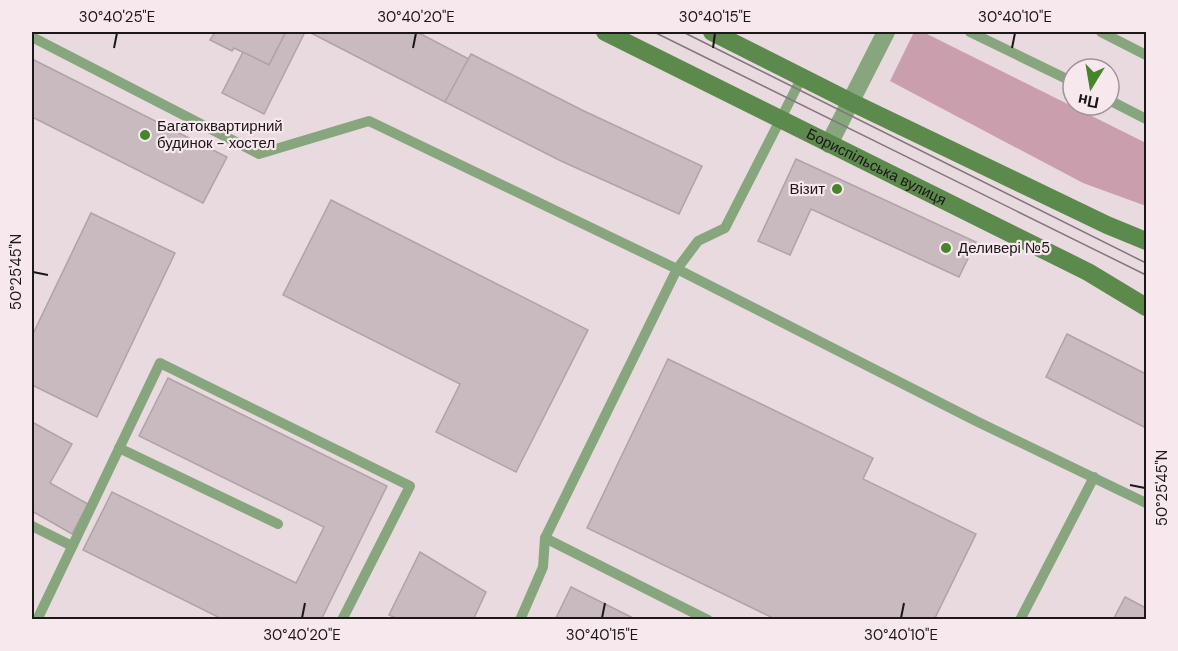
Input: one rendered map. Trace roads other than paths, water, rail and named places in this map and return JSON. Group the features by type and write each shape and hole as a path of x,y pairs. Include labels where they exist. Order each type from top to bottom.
{"main road":[{"name":"Бориспільська вулиця","path":"605,32 1088,272 1146,307"},
{"path":"712,32 851,102 1107,225 1146,241"}],"street":[{"path":"830,144 886,32"}],"lane":[{"path":"970,32 1061,76"},
{"path":"1101,32 1146,55"},
{"path":"32,37 259,154 369,121 677,269 976,421 1146,503"},
{"path":"520,620 543,567 544,538 677,269 698,241 725,228 802,77"},
{"path":"1121,106 1146,119"},
{"path":"37,620 160,363 410,486 342,620"},
{"path":"119,448 278,524"},
{"path":"1020,620 1094,477"},
{"path":"32,526 72,546"},
{"path":"544,538 708,620"}],"tram line":[{"path":"654,32 1146,275"},
{"path":"683,32 1146,263"}],"place":[{"name":"Багатоквартирний будинок - хостел","path":"145,135"},
{"name":"Візит","path":"837,189"},
{"name":"Деливері №5","path":"946,248"}]}
